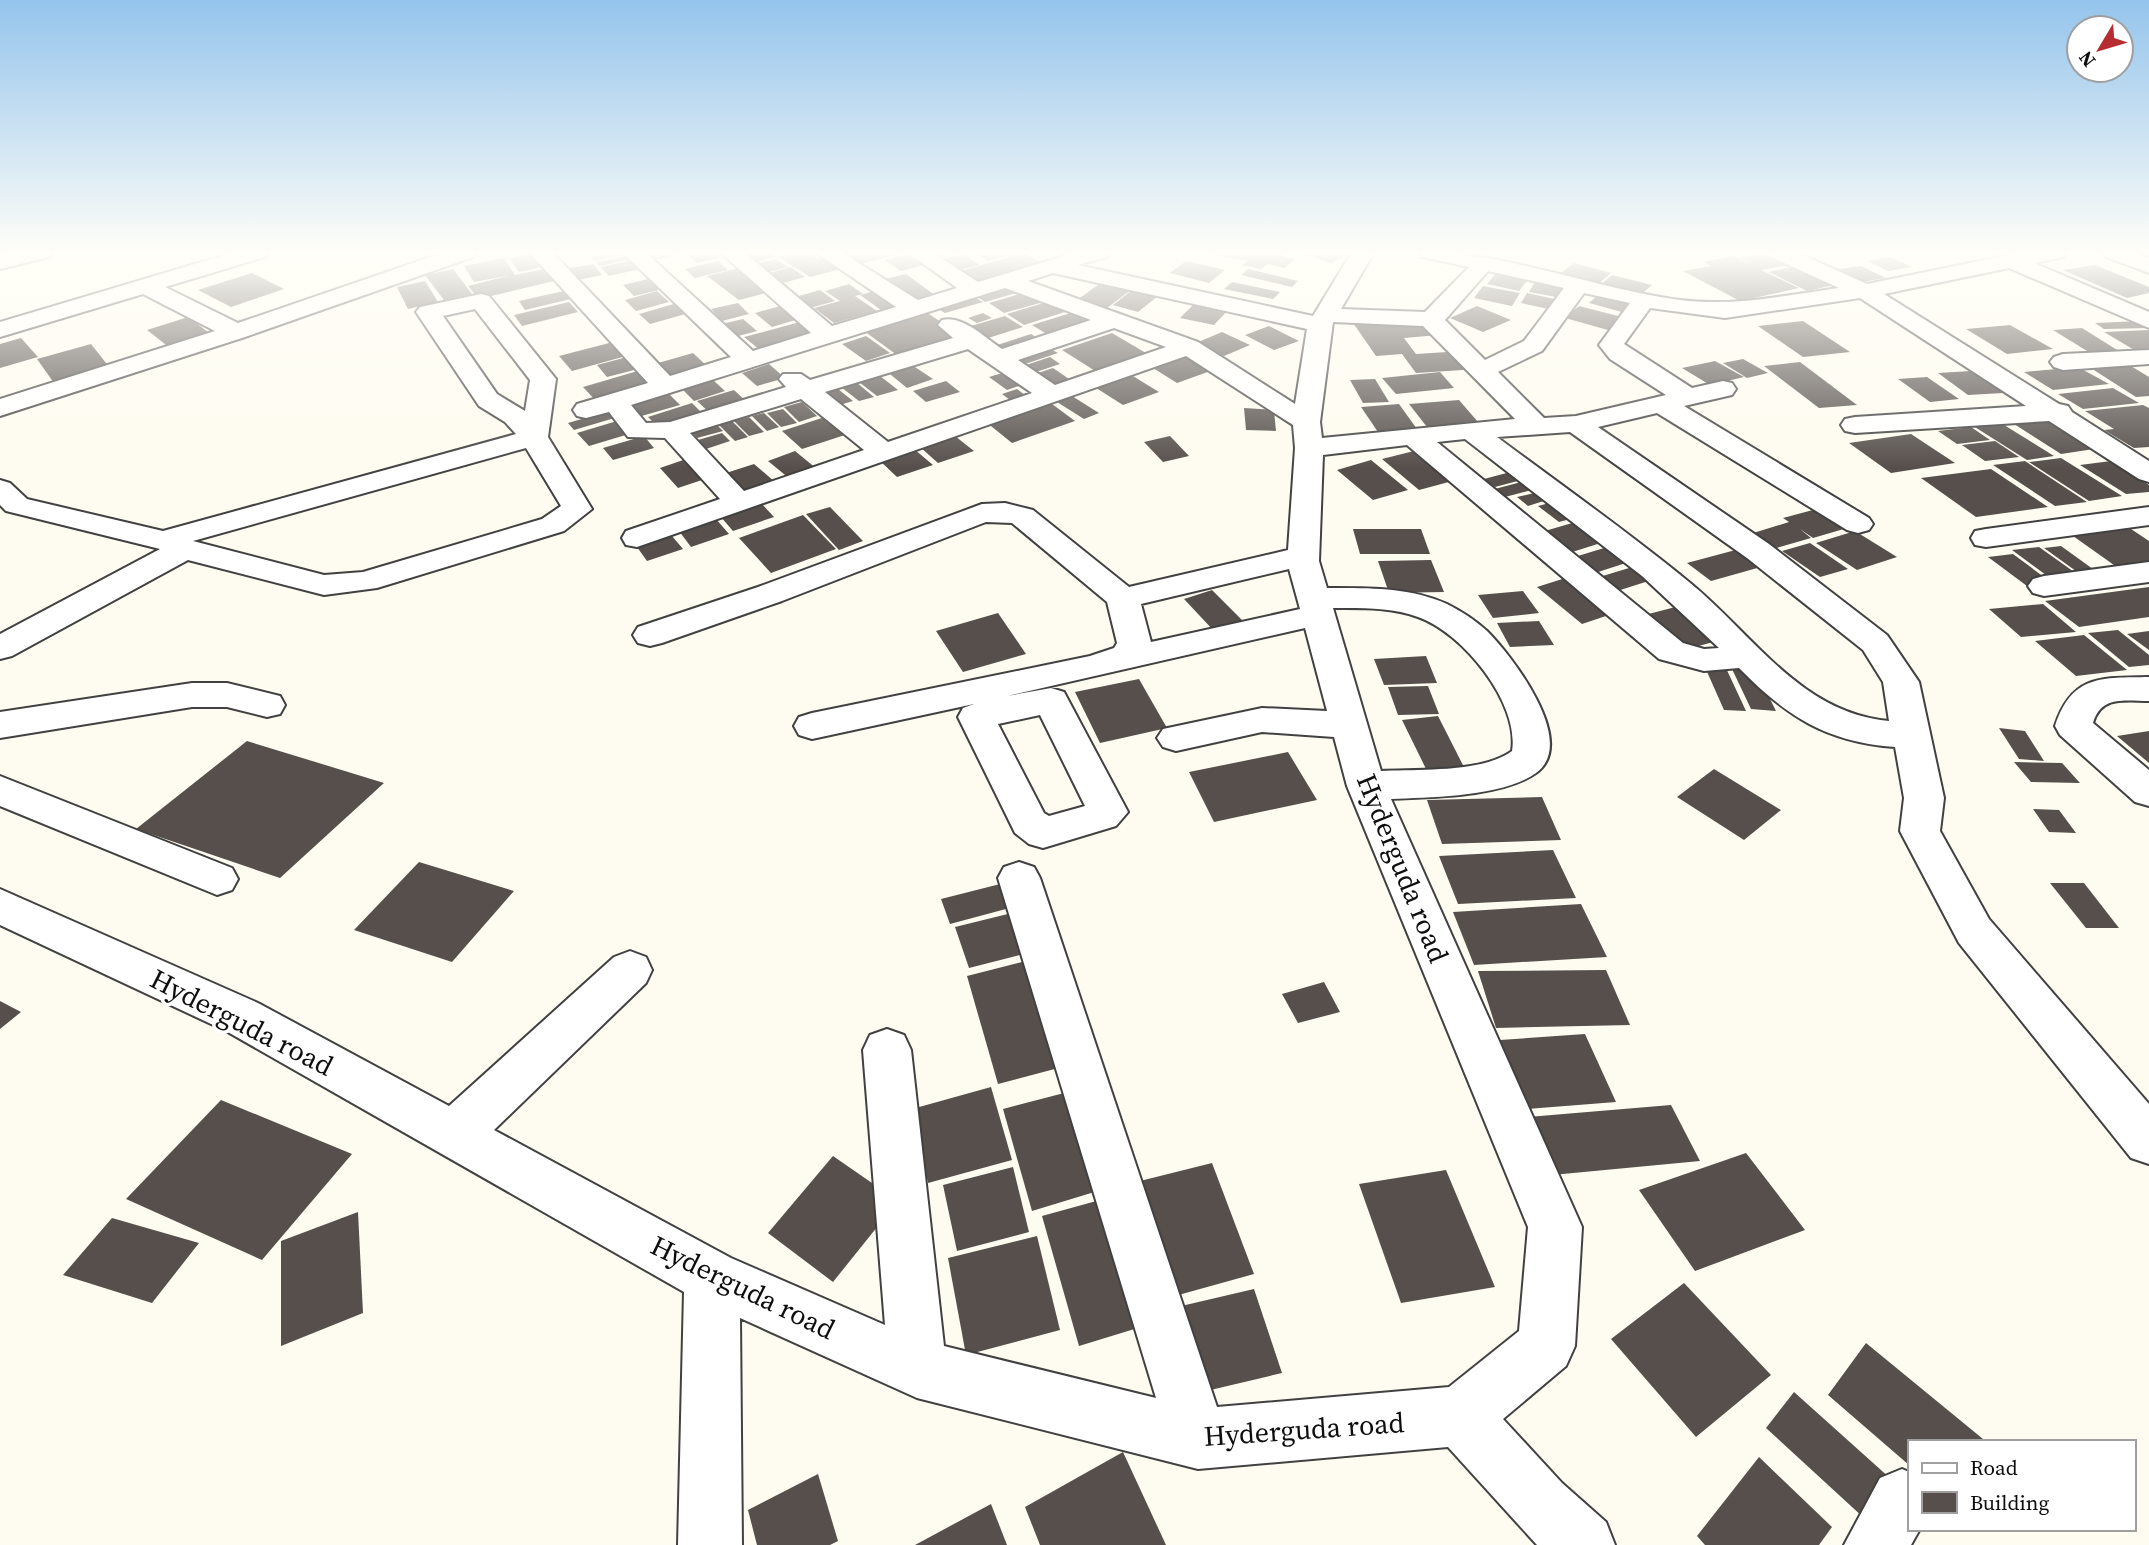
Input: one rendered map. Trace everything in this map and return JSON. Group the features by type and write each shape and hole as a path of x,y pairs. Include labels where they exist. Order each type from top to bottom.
{"street":[{"path":"0,330 20,324"},
{"path":"220,324 236,332"},
{"path":"0,408 259,324"},
{"path":"0,489 17,505 324,584 366,581 399,573 553,525 577,509 534,437 514,416 488,400 436,324"},
{"path":"500,324 543,379 534,437"},
{"path":"607,324 665,386"},
{"path":"715,324 754,358 808,390 883,452"},
{"path":"815,324 828,335"},
{"path":"586,410 863,324"},
{"path":"946,324 1051,394"},
{"path":"999,358 1102,324"},
{"path":"1130,324 1189,347 1308,435 1414,437 1471,430 1576,424 1723,389"},
{"name":"Hyderguda road","path":"4,912 242,1017 712,1277 917,1369 1198,1439 1460,1416 1546,1346 1555,1227 1366,786 1312,589 1308,435 1322,324"},
{"path":"1435,324 1538,427"},
{"path":"1483,370 1533,346 1549,324"},
{"path":"1625,324 1612,341 1613,349 1688,397"},
{"path":"1917,324 2059,412 2149,472"},
{"path":"615,402 638,431 672,430 971,340"},
{"path":"638,538 1189,347"},
{"path":"2063,362 2149,357"},
{"path":"1660,403 1857,524"},
{"path":"1855,425 2059,412"},
{"path":"1576,424 1758,551 1875,643 1901,682 1910,735 1920,767 1924,798 1920,831 1973,931 2149,1141"},
{"path":"672,430 738,502"},
{"path":"1471,430 1679,590 1778,686 1823,717 1843,727 1869,733 1910,735"},
{"path":"0,648 174,544 534,437"},
{"path":"1414,437 1671,651 1704,660 1750,656"},
{"path":"650,635 770,594 982,513 1004,512 1022,516 1123,598 1134,643 1126,656"},
{"path":"1986,538 2149,516"},
{"path":"2044,586 2149,572"},
{"path":"812,726 991,701 1126,656 1162,652 1312,589"},
{"path":"1123,598 1312,589 1420,605 1452,617 1477,639 1501,669 1526,717 1533,745 1526,761 1502,775 1366,786"},
{"path":"2149,689 2096,691 2078,705 2073,726 2149,792"},
{"path":"0,725 192,695 227,695 268,705"},
{"path":"1177,738 1262,720 1349,726"},
{"path":"0,790 217,879"},
{"path":"1019,878 1198,1439"},
{"path":"453,1135 630,970"},
{"path":"887,1050 917,1369"},
{"path":"710,1545 712,1277"},
{"path":"1460,1416 1555,1532"}],"building":[{"path":"166,324 197,324 212,335 170,348 147,330"},
{"path":"749,324 757,331 731,338 717,325"},
{"path":"792,324 803,324 816,334 760,350 744,337"},
{"path":"887,324 944,324 965,338 901,358 864,331"},
{"path":"977,324 1018,324 1023,327 982,340 964,328"},
{"path":"1035,324 1089,324 1050,336 1032,325"},
{"path":"1354,324 1429,324 1439,335 1404,338 1416,354 1463,351 1478,369 1416,373 1402,354 1376,356"},
{"path":"1464,324 1501,324 1483,332"},
{"path":"1587,324 1614,324 1608,330"},
{"path":"1808,324 1850,352 1803,357 1758,326"},
{"path":"2097,324 2144,324 2149,328 2104,329"},
{"path":"2010,325 2053,349 2007,354 1966,329"},
{"path":"1269,326 1299,341 1274,350 1245,335"},
{"path":"2082,328 2122,353 2092,354 2053,330"},
{"path":"2149,330 2149,350 2136,351 2104,332"},
{"path":"1222,332 1250,345 1224,356 1196,343"},
{"path":"1112,333 1151,356 1100,374 1062,350"},
{"path":"1031,334 1043,341 1006,353 994,346"},
{"path":"866,336 890,353 866,361 842,344"},
{"path":"21,338 38,357 0,368 0,344"},
{"path":"613,342 626,356 572,371 559,356"},
{"path":"91,344 110,368 54,383 37,359"},
{"path":"1047,347 1058,353 1019,366 1009,359"},
{"path":"693,353 709,368 674,378 658,363"},
{"path":"1192,355 1216,369 1177,383 1153,368"},
{"path":"627,357 638,369 607,377 597,365"},
{"path":"1050,357 1060,364 1030,374 1020,367"},
{"path":"1743,359 1768,373 1747,378 1723,363"},
{"path":"1715,361 1744,377 1710,385 1682,368"},
{"path":"1800,362 1857,405 1819,408 1764,366"},
{"path":"909,363 933,379 907,388 885,370"},
{"path":"2126,363 2149,377 2149,396 2136,397 2086,365"},
{"path":"769,364 785,378 757,386 742,373"},
{"path":"2078,367 2109,384 2053,390 2024,372"},
{"path":"1053,368 1072,381 1051,388 1032,375"},
{"path":"641,370 656,385 597,402 583,387"},
{"path":"1012,370 1031,382 1007,390 989,377"},
{"path":"1971,371 2003,393 1968,395 1938,373"},
{"path":"875,372 898,390 877,396 855,379"},
{"path":"1440,372 1454,388 1396,394 1382,378"},
{"path":"1128,373 1159,392 1123,405 1093,386"},
{"path":"1927,377 1959,399 1930,402 1898,379"},
{"path":"1375,379 1389,402 1363,403 1350,380"},
{"path":"713,380 725,391 694,401 682,389"},
{"path":"946,381 960,392 926,402 913,391"},
{"path":"856,382 874,397 859,401 841,387"},
{"path":"2113,388 2139,403 2083,409 2058,394"},
{"path":"838,389 853,401 833,407 819,395"},
{"path":"1017,389 1029,398 1014,403 1002,394"},
{"path":"734,390 748,403 711,414 697,401"},
{"path":"667,392 680,405 638,417 626,404"},
{"path":"1072,396 1099,413 1084,419 1057,402"},
{"path":"1459,400 1478,422 1427,427 1409,404"},
{"path":"1048,401 1075,421 1012,443 986,422"},
{"path":"802,402 817,416 799,422 784,407"},
{"path":"692,403 704,415 660,429 648,417"},
{"path":"1399,404 1417,429 1378,432 1361,407"},
{"path":"2143,405 2149,408 2149,447 2134,448 2104,430 2114,429 2085,411"},
{"path":"1244,408 1274,410 1276,431 1246,430"},
{"path":"783,409 797,423 781,427 767,413"},
{"path":"612,410 618,417 574,430 568,423"},
{"path":"764,413 779,427 767,431 752,416"},
{"path":"834,414 854,432 802,449 782,431"},
{"path":"749,417 764,432 749,436 734,421"},
{"path":"1996,420 2054,456 2027,460 1970,424"},
{"path":"2046,420 2094,449 2061,454 2014,424"},
{"path":"617,421 629,434 589,446 577,433"},
{"path":"732,421 748,437 735,441 719,425"},
{"path":"716,424 723,431 697,438 691,431"},
{"path":"1971,427 1990,440 1957,444 1938,431"},
{"path":"722,433 730,441 706,449 698,440"},
{"path":"1911,434 1955,463 1891,473 1849,443"},
{"path":"644,436 654,448 613,460 603,448"},
{"path":"955,436 974,451 938,463 920,447"},
{"path":"1170,436 1189,456 1163,462 1144,442"},
{"path":"1995,441 2019,457 1985,461 1962,445"},
{"path":"914,449 933,465 897,477 879,460"},
{"path":"1422,449 1460,479 1419,490 1382,459"},
{"path":"795,451 817,469 790,479 768,461"},
{"path":"689,458 708,478 678,488 660,468"},
{"path":"2061,458 2122,496 2089,501 2029,462"},
{"path":"1371,460 1408,490 1373,500 1337,470"},
{"path":"2025,461 2087,502 2055,506 1993,465"},
{"path":"2111,461 2149,485 2149,492 2126,494 2080,465"},
{"path":"754,464 775,482 747,492 726,473"},
{"path":"1991,469 2048,507 1976,517 1921,478"},
{"path":"1518,470 1529,478 1495,487 1484,479"},
{"path":"1529,480 1540,488 1501,498 1491,490"},
{"path":"1543,491 1553,498 1528,506 1517,497"},
{"path":"1557,501 1578,517 1559,522 1538,506"},
{"path":"761,503 774,517 733,531 720,516"},
{"path":"830,507 863,541 839,550 806,514"},
{"path":"1824,507 1854,526 1813,538 1800,529 1811,538 1773,549 1750,534 1789,522 1783,518"},
{"path":"803,515 836,549 771,573 739,538"},
{"path":"716,519 729,534 691,547 679,531"},
{"path":"1579,521 1607,541 1566,554 1538,533"},
{"path":"1353,529 1421,529 1430,554 1360,554"},
{"path":"2131,529 2149,541 2149,566 2121,570 2073,536"},
{"path":"1855,531 1897,557 1857,570 1816,543"},
{"path":"672,536 683,549 647,561 637,547"},
{"path":"1810,543 1848,569 1820,577 1782,551"},
{"path":"1614,545 1635,560 1589,575 1568,559"},
{"path":"2061,546 2104,577 2087,579 2044,548"},
{"path":"2039,547 2084,579 2057,583 2012,550"},
{"path":"1743,548 1768,565 1711,581 1687,563"},
{"path":"2013,554 2052,583 2027,586 1988,557"},
{"path":"1431,560 1444,592 1389,593 1378,561"},
{"path":"1639,565 1658,578 1614,592 1596,578"},
{"path":"1575,575 1621,611 1582,624 1537,587"},
{"path":"2149,587 2149,617 2079,627 2045,601"},
{"path":"1212,590 1243,621 1214,631 1184,599"},
{"path":"1523,591 1539,613 1493,618 1478,595"},
{"path":"2043,604 2076,632 2021,637 1989,609"},
{"path":"1683,605 1724,639 1677,652 1637,617"},
{"path":"998,613 1026,654 963,672 936,631"},
{"path":"1539,621 1554,645 1510,647 1497,623"},
{"path":"2118,630 2149,655 2149,665 2129,667 2088,633"},
{"path":"2149,631 2149,650 2127,634"},
{"path":"2084,635 2127,670 2076,676 2035,641"},
{"path":"1426,656 1437,683 1384,685 1374,659"},
{"path":"1704,665 1725,666 1746,711 1724,710"},
{"path":"1732,669 1756,671 1776,711 1751,709"},
{"path":"1139,679 1167,728 1100,743 1075,692"},
{"path":"1428,686 1439,714 1398,715 1388,687"},
{"path":"1438,716 1467,773 1430,777 1402,720"},
{"path":"1999,728 2025,731 2044,761 2019,759"},
{"path":"2149,731 2149,763 2117,736"},
{"path":"247,741 384,783 280,878 136,829"},
{"path":"1288,752 1317,800 1214,822 1189,772"},
{"path":"2014,762 2062,763 2080,783 2031,782"},
{"path":"1714,769 1781,810 1744,840 1677,797"},
{"path":"1542,797 1561,840 1442,844 1427,800"},
{"path":"2033,809 2059,810 2076,833 2049,832"},
{"path":"1553,850 1576,898 1458,904 1439,856"},
{"path":"419,862 514,891 452,962 354,930"},
{"path":"1012,881 1021,905 950,924 941,899"},
{"path":"2050,883 2084,883 2119,928 2086,928"},
{"path":"1581,904 1607,957 1474,965 1453,912"},
{"path":"1024,910 1039,950 969,968 955,927"},
{"path":"1030,960 1066,1066 998,1084 967,976"},
{"path":"1606,970 1630,1025 1496,1028 1478,971"},
{"path":"1324,982 1340,1012 1298,1023 1282,994"},
{"path":"0,1001 21,1012 0,1029"},
{"path":"1585,1034 1616,1102 1527,1109 1500,1040"},
{"path":"991,1087 1012,1160 928,1183 912,1109"},
{"path":"1068,1092 1101,1190 1032,1211 1003,1109"},
{"path":"221,1100 352,1154 262,1260 126,1199"},
{"path":"1671,1105 1700,1161 1552,1175 1528,1117"},
{"path":"1746,1153 1805,1230 1695,1271 1639,1190"},
{"path":"833,1156 898,1201 833,1282 768,1233"},
{"path":"1212,1163 1254,1274 1164,1299 1128,1184"},
{"path":"1013,1167 1029,1232 957,1251 943,1185"},
{"path":"1446,1170 1495,1287 1401,1303 1359,1184"},
{"path":"1100,1200 1141,1327 1079,1346 1042,1216"},
{"path":"358,1212 363,1313 281,1346 281,1241"},
{"path":"112,1218 199,1243 152,1303 63,1275"},
{"path":"1037,1236 1060,1330 966,1355 948,1258"},
{"path":"1684,1283 1771,1375 1696,1437 1611,1339"},
{"path":"1254,1289 1282,1373 1202,1392 1177,1307"},
{"path":"1866,1343 1983,1439 1908,1440 1908,1464 1828,1395"},
{"path":"1794,1392 1891,1479 1864,1518 1766,1428"},
{"path":"1123,1452 1166,1545 1040,1545 1025,1507"},
{"path":"1759,1457 1832,1527 1819,1545 1705,1545 1697,1536"},
{"path":"818,1474 838,1541 830,1545 757,1545 748,1510"},
{"path":"991,1504 1007,1545 915,1545"}]}
